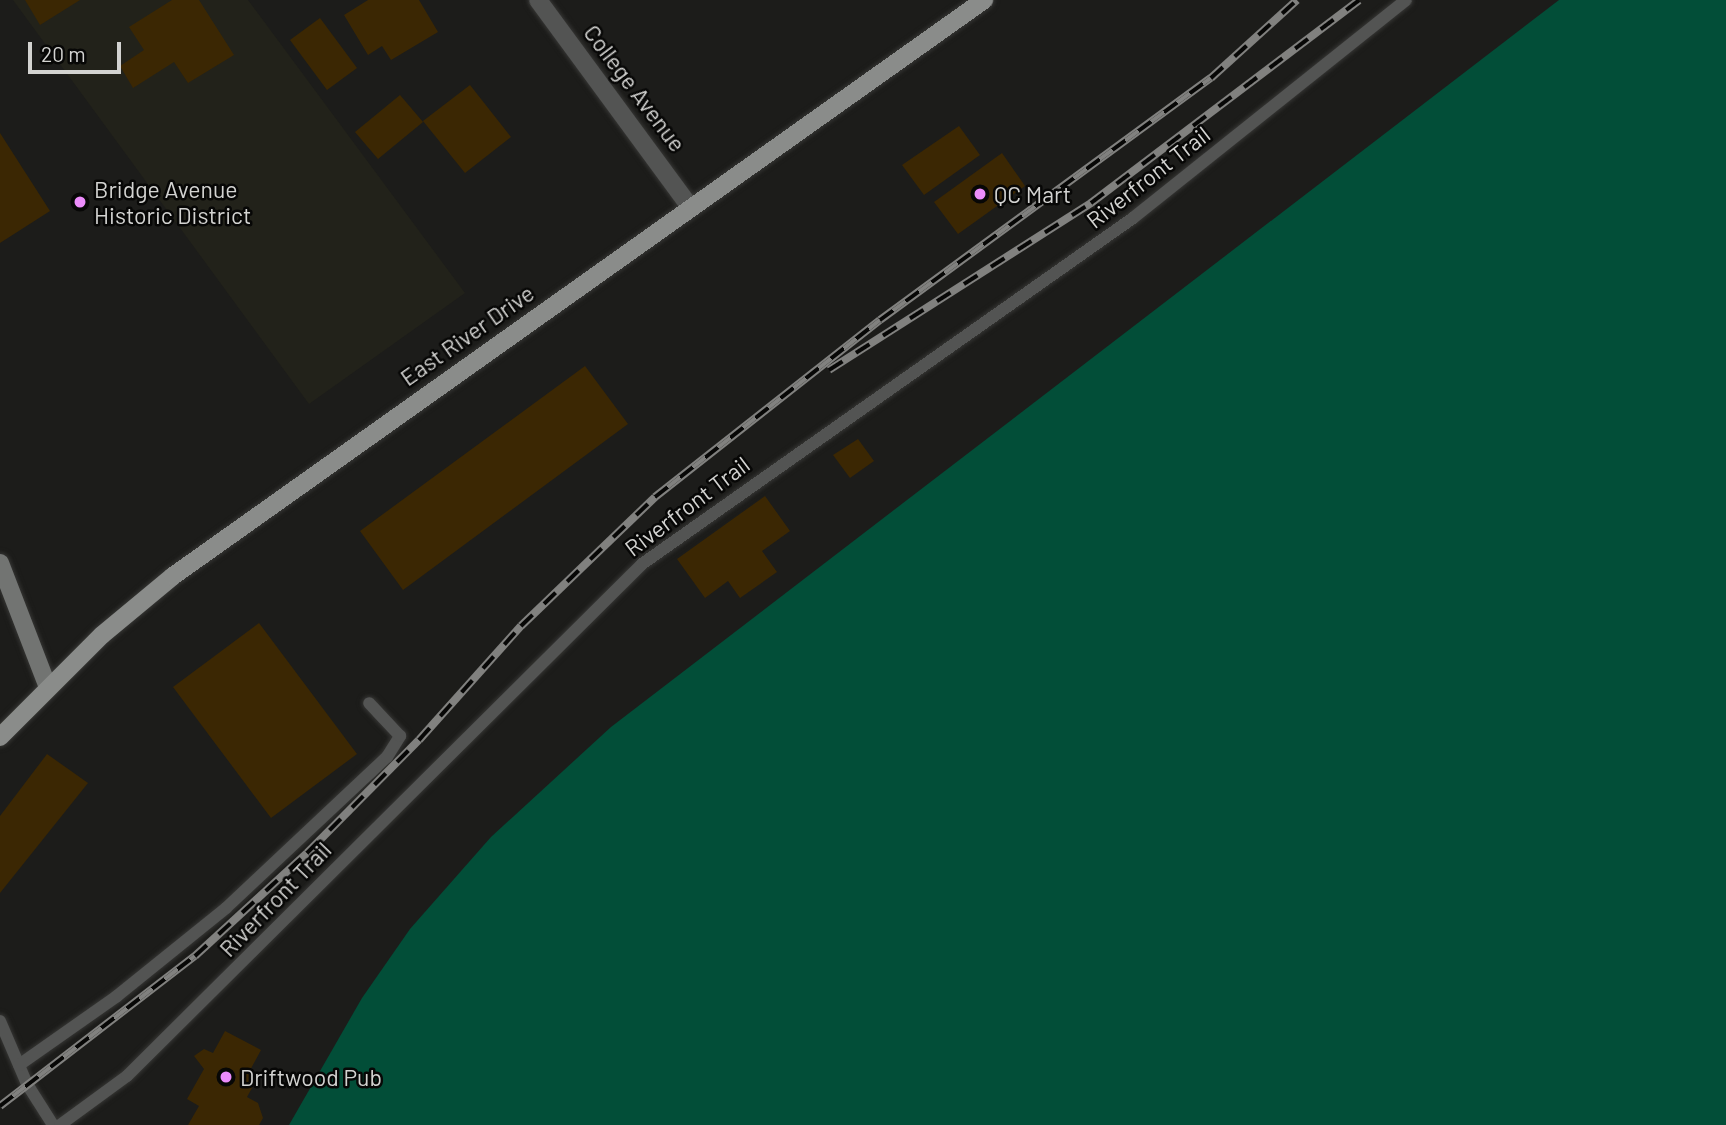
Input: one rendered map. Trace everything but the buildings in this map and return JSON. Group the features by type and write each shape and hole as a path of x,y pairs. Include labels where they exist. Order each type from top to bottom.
{"main road":[{"name":"East River Drive","path":"0,737 47,685 173,576 984,0"}],"street":[{"name":"College Avenue","path":"538,0 691,208"},
{"path":"0,563 47,685"}],"lane":[{"name":"Riverfront Trail","path":"60,1125 137,1066 642,564 1133,218 1406,0"},
{"path":"19,1065 117,996 226,908 387,757 400,736 369,703"},
{"path":"0,1021 19,1065 53,1125"}],"shaded area":[{"path":"13,0 248,0 465,293 309,404"},
{"path":"1559,0 1726,0 1726,1125 289,1125 362,998 410,929 491,837 611,727"}],"railway":[{"path":"0,1106 195,956 307,853 419,740 521,626 655,497 880,320 1211,78 1297,0"},
{"path":"829,370 1091,203 1359,0"}],"place":[{"name":"QC Mart","path":"980,194"},
{"name":"Bridge Avenue Historic District","path":"80,202"},
{"name":"Driftwood Pub","path":"226,1077"}]}
